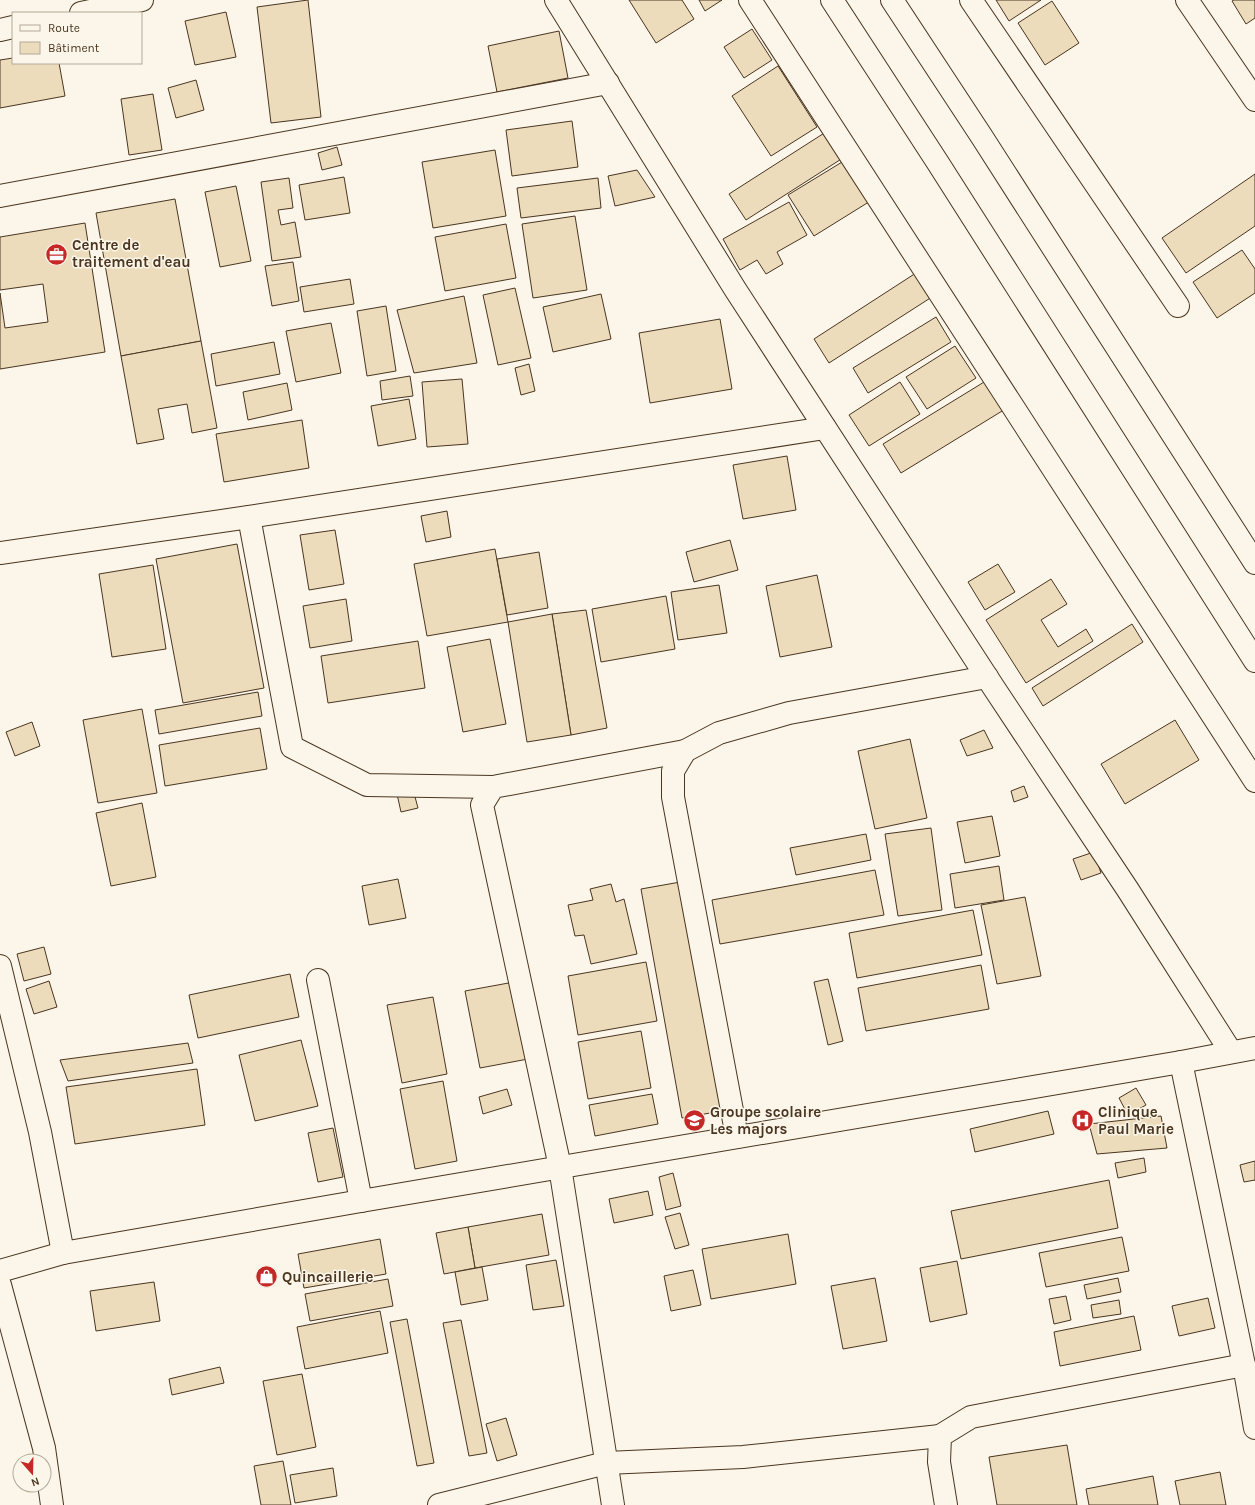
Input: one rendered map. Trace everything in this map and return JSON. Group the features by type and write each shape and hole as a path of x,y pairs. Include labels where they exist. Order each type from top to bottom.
{"street":[{"path":"86,12 142,0"},
{"path":"556,0 735,289 987,677 1128,890 1231,1052"},
{"path":"750,0 1255,781"},
{"path":"832,0 947,176 1255,661"},
{"path":"892,0 1255,563"},
{"path":"971,0 1178,306"},
{"path":"1187,0 1255,100"},
{"path":"0,30 12,27"},
{"path":"0,196 608,83"},
{"path":"0,553 248,517 825,428"},
{"path":"248,517 292,747 367,785 493,787 685,751 720,733 789,713 987,677"},
{"path":"685,751 673,771 673,797 736,1137"},
{"path":"493,787 482,805 560,1167 613,1505"},
{"path":"0,966 40,1132 64,1254"},
{"path":"318,980 361,1201"},
{"path":"0,1270 64,1254 361,1201 1181,1062 1255,1048"},
{"path":"1181,1062 1244,1365 1255,1428"},
{"path":"0,1285 44,1448 52,1505"},
{"path":"439,1505 606,1464 743,1457 940,1436 971,1417 1244,1365"},
{"path":"940,1436 938,1462 946,1505"}],"building":[{"path":"308,0 321,117 271,123 257,7"},
{"path":"629,0 682,0 694,19 656,43"},
{"path":"699,0 722,0 705,11"},
{"path":"996,0 1041,0 1009,21"},
{"path":"1255,0 1255,18 1246,24 1232,1"},
{"path":"1052,1 1079,43 1045,65 1018,23"},
{"path":"226,12 236,57 195,65 185,21"},
{"path":"752,29 772,60 744,78 724,47"},
{"path":"559,31 568,78 497,92 488,46"},
{"path":"12,58 12,64 59,64 65,96 0,108 0,60"},
{"path":"778,66 817,127 771,156 732,96"},
{"path":"196,80 204,110 176,118 168,88"},
{"path":"153,94 162,150 129,155 121,99"},
{"path":"572,121 578,167 512,176 506,130"},
{"path":"829,130 846,156 746,220 729,194"},
{"path":"337,147 342,165 322,170 318,153"},
{"path":"495,150 506,216 433,228 422,162"},
{"path":"847,159 872,200 814,236 788,195"},
{"path":"637,170 655,197 615,206 608,176"},
{"path":"1255,174 1255,226 1186,273 1162,238"},
{"path":"344,177 350,213 305,220 299,185"},
{"path":"289,178 293,208 278,210 281,225 295,222 301,257 272,261 261,182"},
{"path":"598,178 601,208 521,218 517,188"},
{"path":"236,186 251,261 220,267 205,192"},
{"path":"175,199 201,341 121,356 96,213"},
{"path":"789,202 807,235 777,252 783,264 766,274 757,260 740,270 723,239"},
{"path":"575,216 587,290 533,298 522,224"},
{"path":"85,223 105,352 0,369 0,293 5,328 48,322 43,284 0,290 0,237"},
{"path":"506,224 516,278 445,291 435,237"},
{"path":"1242,250 1255,269 1255,293 1217,318 1193,282"},
{"path":"293,262 299,301 272,306 265,266"},
{"path":"919,271 935,295 829,363 814,339"},
{"path":"350,279 354,304 304,312 300,287"},
{"path":"515,288 531,358 498,365 483,295"},
{"path":"601,294 611,339 553,352 543,307"},
{"path":"464,296 477,363 414,373 397,310"},
{"path":"386,306 396,371 367,376 357,311"},
{"path":"936,317 951,342 868,393 853,368"},
{"path":"720,319 732,389 650,403 639,333"},
{"path":"331,323 341,373 296,382 286,331"},
{"path":"201,341 217,428 192,433 187,404 158,409 164,439 137,444 121,356"},
{"path":"274,342 280,374 216,386 211,354"},
{"path":"955,346 976,378 927,409 906,377"},
{"path":"529,364 535,391 521,395 515,368"},
{"path":"410,376 413,396 382,400 380,381"},
{"path":"462,379 468,444 427,447 422,382"},
{"path":"989,379 1007,408 901,473 883,444"},
{"path":"900,382 920,414 869,446 849,415"},
{"path":"287,383 292,410 248,420 243,392"},
{"path":"409,399 416,439 378,446 371,406"},
{"path":"302,420 309,468 224,482 216,434"},
{"path":"787,456 796,510 743,519 733,465"},
{"path":"447,511 451,537 426,542 421,516"},
{"path":"335,530 344,584 309,590 300,535"},
{"path":"730,540 738,570 694,582 686,552"},
{"path":"237,544 264,688 183,703 156,559"},
{"path":"495,549 508,622 427,636 414,564"},
{"path":"539,552 548,608 507,615 497,559"},
{"path":"998,564 1015,592 985,610 968,582"},
{"path":"153,565 166,649 112,657 99,574"},
{"path":"817,575 832,647 780,657 766,586"},
{"path":"1051,579 1067,604 1041,620 1058,647 1086,629 1093,641 1026,683 986,620"},
{"path":"719,585 727,633 678,640 671,592"},
{"path":"666,596 675,649 601,662 592,609"},
{"path":"346,599 352,641 310,648 303,606"},
{"path":"586,610 607,728 571,735 552,614"},
{"path":"552,614 571,735 527,742 508,622"},
{"path":"1132,624 1143,642 1043,706 1032,688"},
{"path":"490,639 506,724 463,732 447,647"},
{"path":"418,641 425,688 328,703 321,656"},
{"path":"258,692 262,716 159,734 155,710"},
{"path":"142,709 157,793 98,803 83,720"},
{"path":"1175,720 1199,760 1125,804 1101,764"},
{"path":"32,722 40,746 15,756 6,732"},
{"path":"260,728 267,769 165,786 159,745"},
{"path":"984,730 993,748 967,756 960,740"},
{"path":"910,739 927,818 875,829 858,751"},
{"path":"411,782 418,808 401,812 395,785"},
{"path":"1024,786 1028,797 1014,802 1011,791"},
{"path":"142,803 156,877 111,886 96,813"},
{"path":"992,816 1000,856 965,863 957,822"},
{"path":"931,828 942,910 898,916 885,834"},
{"path":"866,834 871,860 796,875 790,848"},
{"path":"1094,852 1101,873 1081,880 1073,859"},
{"path":"999,866 1004,900 955,908 950,874"},
{"path":"875,870 884,915 720,944 712,900"},
{"path":"398,879 406,918 369,925 362,886"},
{"path":"686,881 727,1110 682,1118 641,889"},
{"path":"611,884 616,902 624,899 637,954 591,964 584,935 575,936 568,905 593,900 590,889"},
{"path":"1025,897 1041,976 997,984 981,905"},
{"path":"973,910 982,955 857,978 849,933"},
{"path":"44,947 51,974 24,981 17,954"},
{"path":"646,962 657,1021 578,1035 568,976"},
{"path":"981,965 989,1009 866,1031 858,988"},
{"path":"290,974 299,1017 198,1038 189,995"},
{"path":"828,979 843,1041 828,1045 814,982"},
{"path":"49,981 57,1007 34,1014 26,989"},
{"path":"514,982 528,1059 480,1068 465,991"},
{"path":"433,997 447,1074 402,1083 387,1005"},
{"path":"641,1031 651,1088 588,1099 578,1042"},
{"path":"301,1040 318,1106 255,1121 239,1055"},
{"path":"188,1043 193,1063 68,1081 60,1060"},
{"path":"197,1069 205,1125 75,1144 66,1087"},
{"path":"443,1081 457,1161 415,1169 400,1089"},
{"path":"1136,1088 1146,1105 1128,1115 1119,1098"},
{"path":"507,1089 512,1105 483,1114 479,1097"},
{"path":"652,1094 658,1124 595,1136 589,1105"},
{"path":"1048,1111 1054,1134 975,1152 970,1129"},
{"path":"1161,1116 1167,1148 1097,1154 1089,1124"},
{"path":"333,1128 343,1177 318,1182 308,1133"},
{"path":"1144,1158 1146,1172 1118,1178 1115,1163"},
{"path":"1255,1161 1255,1180 1244,1182 1240,1165"},
{"path":"673,1173 681,1206 666,1210 659,1177"},
{"path":"1109,1180 1118,1228 961,1259 951,1211"},
{"path":"648,1191 653,1215 614,1223 609,1199"},
{"path":"680,1213 689,1245 675,1249 665,1217"},
{"path":"542,1214 549,1255 475,1268 468,1227"},
{"path":"468,1227 475,1268 444,1274 436,1233"},
{"path":"788,1234 796,1284 711,1299 702,1249"},
{"path":"1122,1237 1129,1271 1046,1287 1039,1253"},
{"path":"380,1239 386,1274 304,1288 298,1254"},
{"path":"556,1260 564,1306 533,1310 526,1265"},
{"path":"957,1261 967,1314 930,1322 920,1268"},
{"path":"482,1267 488,1300 461,1305 455,1272"},
{"path":"693,1270 701,1305 671,1311 664,1276"},
{"path":"875,1278 887,1341 843,1349 831,1286"},
{"path":"1118,1278 1121,1292 1087,1299 1084,1285"},
{"path":"388,1279 393,1306 310,1321 305,1294"},
{"path":"154,1282 160,1321 96,1331 90,1291"},
{"path":"1066,1296 1071,1320 1054,1324 1049,1299"},
{"path":"1208,1298 1215,1328 1179,1336 1172,1306"},
{"path":"1119,1300 1121,1314 1093,1318 1091,1305"},
{"path":"380,1311 388,1353 305,1369 297,1327"},
{"path":"1134,1316 1141,1350 1060,1366 1054,1332"},
{"path":"407,1319 434,1463 417,1466 390,1322"},
{"path":"461,1320 487,1453 469,1456 443,1323"},
{"path":"220,1367 224,1383 172,1395 169,1379"},
{"path":"302,1374 316,1447 277,1455 263,1381"},
{"path":"506,1418 517,1455 497,1461 486,1424"},
{"path":"1067,1445 1077,1505 997,1505 989,1457"},
{"path":"283,1461 291,1505 261,1505 254,1466"},
{"path":"333,1468 337,1496 295,1503 290,1475"},
{"path":"1220,1472 1226,1505 1180,1505 1175,1481"},
{"path":"1153,1476 1158,1505 1089,1505 1086,1489"}],"place":[{"name":"Centre de traitement d'eau","path":"57,254"},
{"name":"Groupe scolaire Les majors","path":"694,1121"},
{"name":"Clinique Paul Marie","path":"1082,1121"},
{"name":"Quincaillerie","path":"266,1277"}]}
